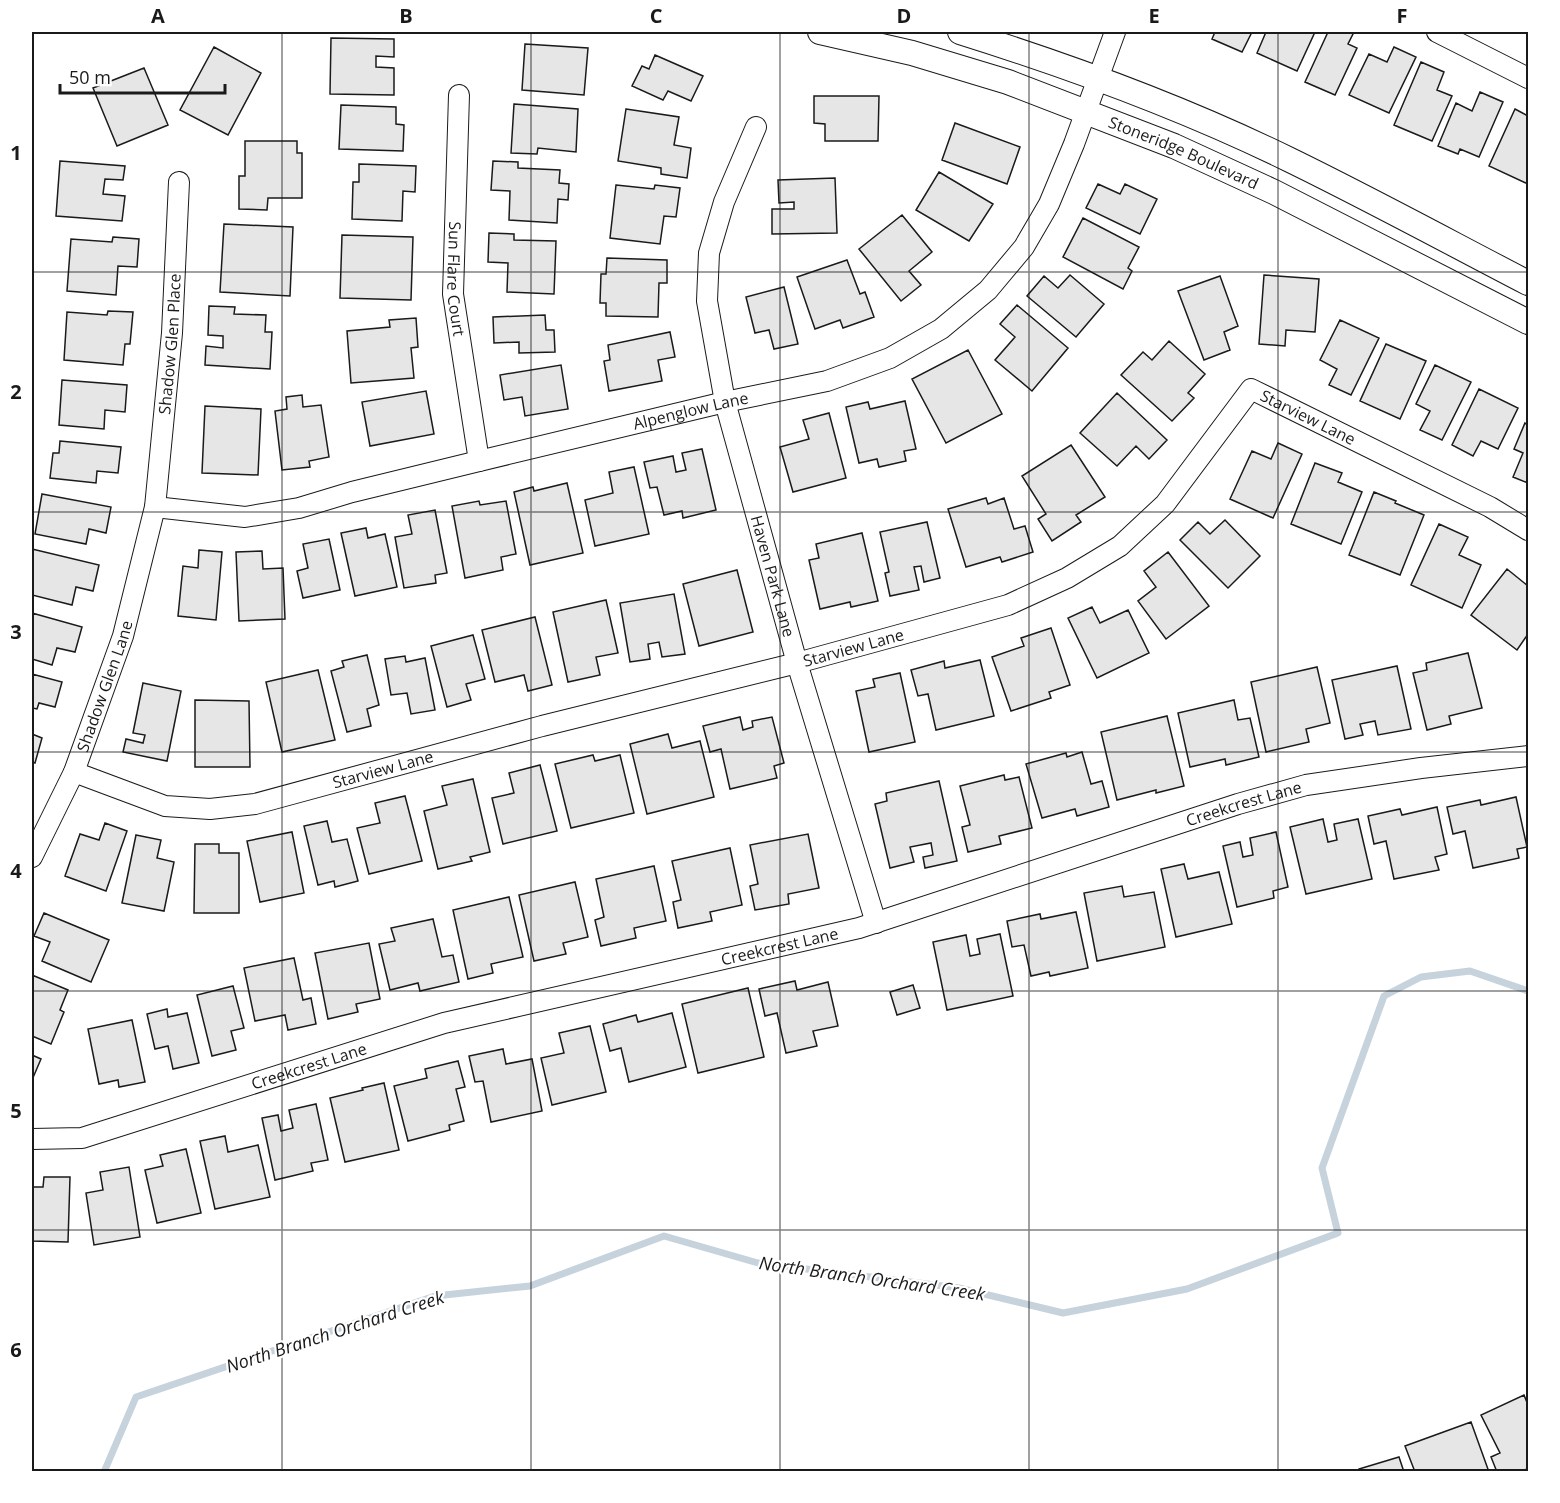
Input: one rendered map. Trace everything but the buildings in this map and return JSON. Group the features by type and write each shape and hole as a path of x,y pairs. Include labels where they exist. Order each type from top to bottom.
{"street":[{"name":"Stoneridge Boulevard","path":"820,32 912,53 997,79 1182,111 1290,160 1528,283"},
{"name":"Stoneridge Boulevard","path":"960,32 1017,49 1174,146 1274,192 1528,322"},
{"name":"Alpenglow Lane","path":"155,507 245,517 298,508 352,492 479,461 725,402 827,381 890,358 941,329 988,290 1024,247 1049,204 1115,32"},
{"path":"1437,32 1528,78"},
{"name":"Sun Flare Court","path":"459,95 453,294 479,461"},
{"name":"Haven Park Lane","path":"756,127 724,202 709,253 707,301 725,402 797,663 876,922"},
{"name":"Shadow Glen Place","path":"155,507 172,333 180,182"},
{"name":"Starview Lane","path":"74,772 165,806 210,809 255,804 542,726 797,663 1008,605 1067,578 1120,546 1165,504 1251,389 1490,507 1528,530"},
{"name":"Shadow Glen Lane","path":"32,857 74,772 123,636 155,507"},
{"name":"Creekcrest Lane","path":"32,1139 82,1138 444,1023 848,931 1238,804 1306,785 1421,768 1528,756"}],"waterway":[{"name":"North Branch Orchard Creek","path":"104,1472 136,1397 435,1296 530,1286 664,1236 758,1263 959,1288 1063,1313 1187,1289 1338,1233 1322,1168 1384,996 1421,977 1470,971 1528,991"}]}
